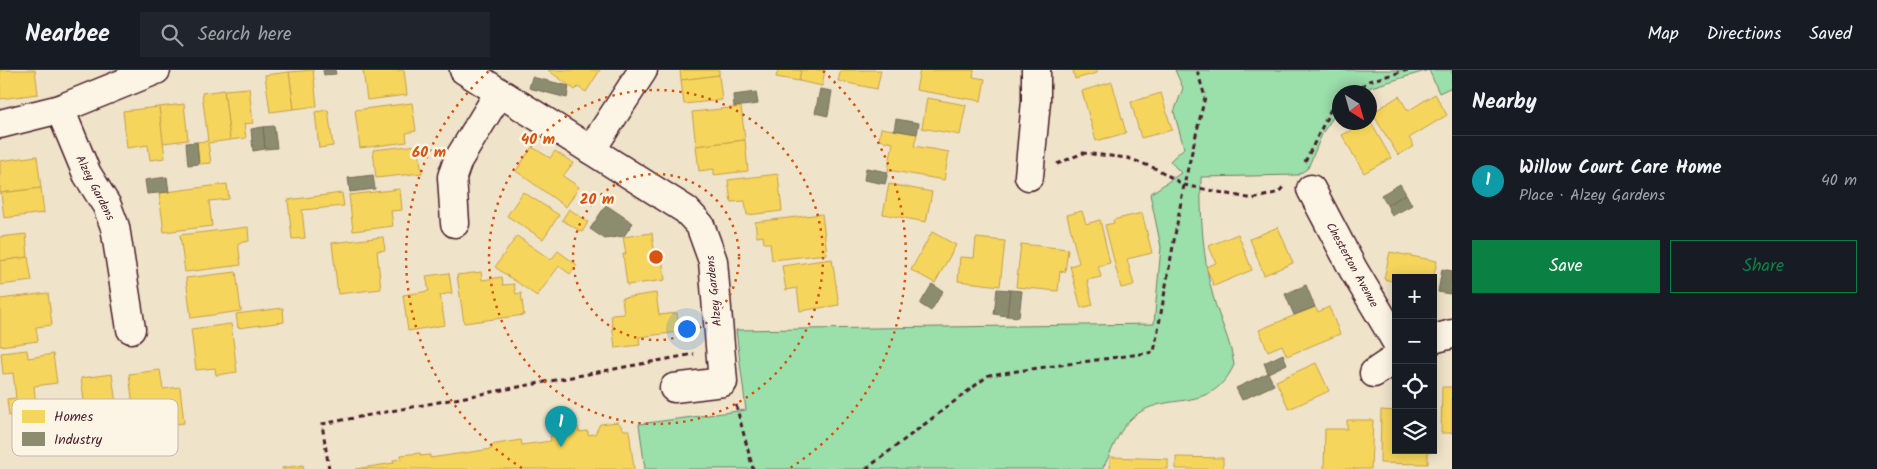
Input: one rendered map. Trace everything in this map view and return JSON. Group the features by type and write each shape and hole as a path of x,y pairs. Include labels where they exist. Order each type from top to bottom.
{"street":[{"path":"0,124 60,108 156,70"},
{"name":"Alzey Gardens","path":"464,70 686,210 700,225 707,239 713,260 723,382"},
{"path":"592,150 643,70"},
{"path":"1029,176 1036,100 1036,70"},
{"path":"455,223 452,177 458,160 499,93"},
{"name":"Alzey Gardens","path":"60,108 87,174 107,206 115,227 131,329"},
{"name":"Chesterton Avenue","path":"1303,182 1392,334"},
{"path":"1437,338 1452,334"},
{"path":"1374,374 1392,361"},
{"path":"674,388 723,382"}],"path":[{"path":"866,469 989,375 1154,352 1184,185 1205,97 1197,70"},
{"path":"1364,85 1369,81 1408,70"},
{"path":"1029,176 1083,153 1128,158 1157,169 1184,185 1253,199 1279,192 1303,182 1308,157 1332,108"},
{"path":"329,469 322,424 719,349"},
{"path":"723,382 739,410 753,469"}],"green space":[{"path":"1175,70 1429,70 1377,85 1332,85 1332,119 1323,132 1308,168 1298,175 1201,177 1201,206 1207,268 1213,296 1234,365 1224,381 1212,392 1141,411 1124,427 1102,469 645,469 639,424 746,410 736,330 1154,324 1161,247 1150,194 1181,173 1170,161 1184,148 1174,112 1183,88"},
{"path":"1429,70 1452,70 1452,87 1439,93"}],"building: Homes":[{"path":"0,70 35,70 38,94 0,99"},
{"path":"313,70 317,106 294,109 289,72"},
{"path":"363,70 404,70 407,95 367,100"},
{"path":"548,70 600,70 586,92 578,87 575,90"},
{"path":"680,70 719,70 719,75 681,80"},
{"path":"778,70 801,70 799,81 776,77"},
{"path":"801,70 825,70 822,86 799,81"},
{"path":"841,70 881,70 877,89 838,81"},
{"path":"920,70 974,70 973,77 985,79 981,101 916,90"},
{"path":"1073,70 1097,70 1097,73 1075,79"},
{"path":"289,72 294,109 270,112 265,75"},
{"path":"719,75 722,100 684,104 681,80"},
{"path":"1112,82 1126,133 1096,141 1082,91"},
{"path":"249,88 253,123 244,124 246,138 230,140 224,90"},
{"path":"224,90 230,140 208,143 211,163 199,164 197,142 208,141 202,93"},
{"path":"1161,93 1172,130 1141,138 1131,102"},
{"path":"1435,94 1447,115 1409,138 1414,146 1398,155 1377,121 1377,110 1399,96 1408,111"},
{"path":"927,98 966,105 960,135 922,128"},
{"path":"412,103 416,131 406,133 407,142 360,148 355,110"},
{"path":"184,104 188,140 163,143 159,107"},
{"path":"159,107 165,158 150,160 148,145 127,148 123,111"},
{"path":"741,107 745,140 696,146 692,112"},
{"path":"328,110 333,146 319,148 315,112"},
{"path":"881,128 917,134 914,146 949,152 944,180 888,170 893,143 879,140"},
{"path":"1352,130 1375,130 1391,158 1364,173 1342,135"},
{"path":"745,140 748,171 714,175 714,169 699,171 696,146"},
{"path":"418,145 422,173 376,178 373,150"},
{"path":"532,147 550,158 555,151 573,163 563,176 579,187 566,207 516,171"},
{"path":"37,156 41,188 0,193 0,161"},
{"path":"778,174 782,211 747,215 745,201 731,202 728,180"},
{"path":"227,184 229,199 209,201 212,226 164,232 159,193"},
{"path":"889,184 932,192 926,222 883,214"},
{"path":"41,188 44,213 4,218 1,193"},
{"path":"400,189 402,210 391,211 393,226 353,231 349,195"},
{"path":"523,192 559,215 543,239 507,216"},
{"path":"342,193 344,206 302,210 305,238 292,239 288,200"},
{"path":"569,209 588,222 582,232 562,220"},
{"path":"1082,211 1086,224 1100,220 1110,263 1098,266 1101,277 1087,280 1093,305 1081,308 1070,266 1079,263 1067,215"},
{"path":"1142,213 1152,253 1127,259 1134,285 1121,288 1105,225 1114,223 1113,220"},
{"path":"822,214 827,254 772,260 770,243 764,243 763,236 757,237 755,222"},
{"path":"248,227 249,241 238,243 241,265 185,272 180,235"},
{"path":"1278,227 1293,263 1264,275 1250,239"},
{"path":"932,232 956,245 935,283 911,270"},
{"path":"652,233 654,250 661,249 665,280 627,285 623,254 626,254 623,237"},
{"path":"26,234 28,257 0,261 0,237"},
{"path":"1238,234 1252,270 1214,286 1206,267 1216,263 1209,246"},
{"path":"517,236 551,260 558,251 577,265 570,274 559,266 537,296 495,267"},
{"path":"383,237 385,250 377,251 381,289 338,294 332,243"},
{"path":"976,238 1005,241 1000,286 958,281 960,257 974,258"},
{"path":"1021,244 1068,249 1065,272 1060,271 1058,291 1016,287"},
{"path":"1390,252 1437,261 1434,274 1392,274 1392,281 1384,279"},
{"path":"28,257 32,281 0,285 0,261"},
{"path":"832,259 839,305 800,311 797,288 786,290 782,266"},
{"path":"236,272 241,311 191,318 186,278"},
{"path":"481,272 482,280 502,277 503,285 514,284 516,294 521,293 524,315 464,323 457,275"},
{"path":"449,273 452,293 440,295 445,325 408,331 403,295 429,291 426,276"},
{"path":"48,293 52,325 36,327 38,341 0,346 0,299"},
{"path":"656,293 659,315 677,313 679,332 639,337 640,345 615,348 611,315 624,314 622,298"},
{"path":"1315,307 1318,312 1329,307 1340,334 1287,356 1282,345 1268,351 1259,330"},
{"path":"283,308 284,322 238,328 236,314"},
{"path":"231,324 237,372 216,375 215,368 196,370 191,329"},
{"path":"27,350 28,358 53,354 57,383 34,386 35,399 12,399 12,416 9,416 7,399 16,398 13,373 3,374 1,353"},
{"path":"1316,363 1329,391 1289,409 1276,381"},
{"path":"160,370 163,389 180,387 184,423 178,424 178,399 132,399 129,374"},
{"path":"112,374 115,399 84,399 81,378"},
{"path":"1442,387 1452,387 1452,433 1441,433"},
{"path":"1381,410 1392,411 1392,454 1428,454 1428,464 1380,463"},
{"path":"1347,420 1373,420 1371,469 1324,469 1325,429 1347,429"},
{"path":"618,422 624,430 629,430 634,469 355,469 394,463 393,460 401,459 401,455 420,453 421,456 430,455 430,458 492,449 491,445 521,440 522,445 551,441 550,436 560,435 559,430 578,427 579,432 588,431 588,435 595,434 600,424"},
{"path":"1110,457 1168,459 1168,469 1110,469"},
{"path":"1176,457 1223,458 1223,469 1176,469"},
{"path":"303,465 304,469 282,469 282,468"}],"building: Industry":[{"path":"323,70 335,70 336,74 324,75"},
{"path":"532,77 569,86 567,98 529,88"},
{"path":"820,89 832,91 828,116 815,113"},
{"path":"756,92 758,104 734,107 733,95"},
{"path":"896,119 919,123 917,134 894,130"},
{"path":"274,126 277,148 265,149 263,127"},
{"path":"263,127 265,149 253,151 251,129"},
{"path":"197,142 199,164 188,165 186,143"},
{"path":"866,168 888,172 885,184 864,180"},
{"path":"373,175 375,189 350,192 348,178"},
{"path":"167,177 169,192 147,194 145,180"},
{"path":"1400,184 1406,194 1387,205 1381,195"},
{"path":"1406,194 1412,205 1392,216 1387,205"},
{"path":"606,205 633,223 624,236 605,239 590,229"},
{"path":"1442,269 1452,271 1450,294 1438,292"},
{"path":"932,284 943,291 931,311 920,304"},
{"path":"1306,285 1315,307 1294,315 1285,294"},
{"path":"997,289 1010,290 1007,316 994,314"},
{"path":"1010,290 1022,291 1019,317 1007,316"},
{"path":"1283,354 1287,364 1268,373 1264,363"},
{"path":"1268,373 1274,385 1242,400 1236,388"}],"place":[{"name":"Willow Court Care Home","path":"561,447"}]}
